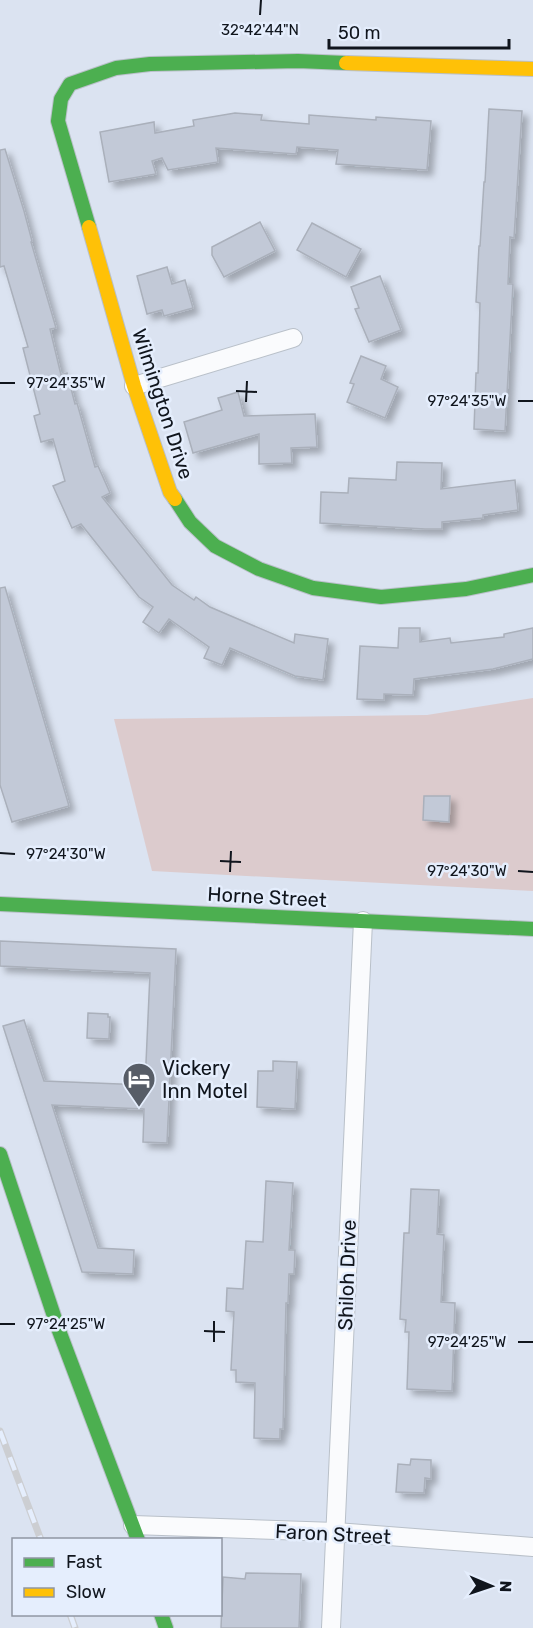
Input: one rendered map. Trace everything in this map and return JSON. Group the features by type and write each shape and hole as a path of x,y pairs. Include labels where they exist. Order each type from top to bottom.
{"street":[{"name":"Wilmington Drive","path":"533,69 298,61 150,64 116,68 69,84 61,99 58,121 134,386 170,492 190,522 215,546 259,569 313,588 381,597 466,589 533,575"},
{"path":"134,386 293,338"},
{"name":"Horne Street","path":"0,904 533,929"},
{"name":"Shiloh Drive","path":"331,1628 363,921"},
{"path":"0,1154 58,1328 136,1532"},
{"name":"Faron Street","path":"136,1532 336,1532 533,1547"}],"shaded area":[{"path":"533,698 533,891 152,871 114,719 427,715"}],"building":[{"path":"489,109 522,111 514,238 510,237 508,284 513,284 505,431 474,429 480,303 476,302"},
{"path":"235,113 262,115 261,120 309,124 309,115 431,121 427,170 336,164 338,150 297,147 296,154 216,148 218,162 168,170 162,158 152,161 156,174 109,182 100,132 154,122 155,133 194,126 193,120"},
{"path":"5,149 56,328 50,329 61,375 67,373 95,467 98,466 110,493 102,497 172,585 194,600 196,597 210,607 294,643 295,634 328,639 323,680 295,676 230,648 222,665 204,658 209,647 169,619 159,633 143,622 153,607 139,597 81,524 72,528 53,486 65,481 53,439 41,442 34,416 40,414 23,348 28,347 4,266 0,267 0,150"},
{"path":"260,222 275,251 224,277 212,255 212,247"},
{"path":"312,223 361,249 346,277 297,250"},
{"path":"167,267 172,284 185,280 193,308 164,316 162,310 147,314 137,276"},
{"path":"380,276 401,330 369,342 355,309 359,308 351,287"},
{"path":"361,356 386,366 381,379 398,387 385,418 347,402 354,384 350,383"},
{"path":"238,392 244,416 315,414 317,447 291,448 292,463 259,464 259,434 193,453 184,422 222,410 218,398"},
{"path":"397,462 442,463 441,489 515,480 518,510 483,515 483,518 442,522 442,529 320,523 321,492 348,493 349,478 396,480"},
{"path":"5,587 69,806 12,822 0,785 0,588"},
{"path":"399,628 420,628 420,642 450,638 451,643 504,637 504,634 533,628 533,659 493,669 414,679 413,695 384,694 384,700 357,699 360,646 398,648"},
{"path":"424,796 450,796 449,822 423,820"},
{"name":"Vickery Inn Motel","path":"0,941 176,949 167,1143 143,1142 144,1109 52,1105 98,1248 134,1250 133,1274 82,1272 3,1026 24,1020 44,1081 145,1085 150,973 0,966"},
{"path":"88,1013 108,1014 110,1017 109,1039 87,1038"},
{"path":"273,1061 297,1062 295,1109 257,1107 258,1071 273,1071"},
{"path":"266,1181 293,1183 289,1250 295,1250 294,1274 289,1274 288,1303 286,1303 283,1429 280,1429 280,1439 254,1438 255,1383 236,1382 236,1370 231,1370 234,1312 226,1311 227,1288 243,1289 246,1241 263,1242"},
{"path":"411,1189 439,1190 437,1234 444,1235 441,1302 455,1303 452,1391 407,1389 409,1332 405,1332 406,1320 400,1319 404,1233 409,1233"},
{"path":"411,1459 431,1460 431,1479 425,1478 424,1493 396,1492 398,1464 410,1465"},
{"path":"246,1573 301,1574 299,1628 221,1628 223,1577 245,1579"}],"railway":[{"path":"0,1431 40,1538"},
{"path":"71,1616 75,1628"}],"traffic: fast":[{"path":"89,227 58,121 61,99 70,84 116,68 150,64 298,61 346,63"},
{"path":"175,499 190,522 215,546 259,569 313,588 381,597 466,589 533,575"},
{"path":"0,904 533,929"},
{"path":"0,1154 58,1328 137,1538"},
{"path":"162,1616 166,1628"}],"traffic: slow":[{"path":"346,63 533,69"},
{"path":"89,227 134,386 170,492 175,499"}],"place":[{"name":"Vickery Inn Motel","path":"139,1108"}]}
